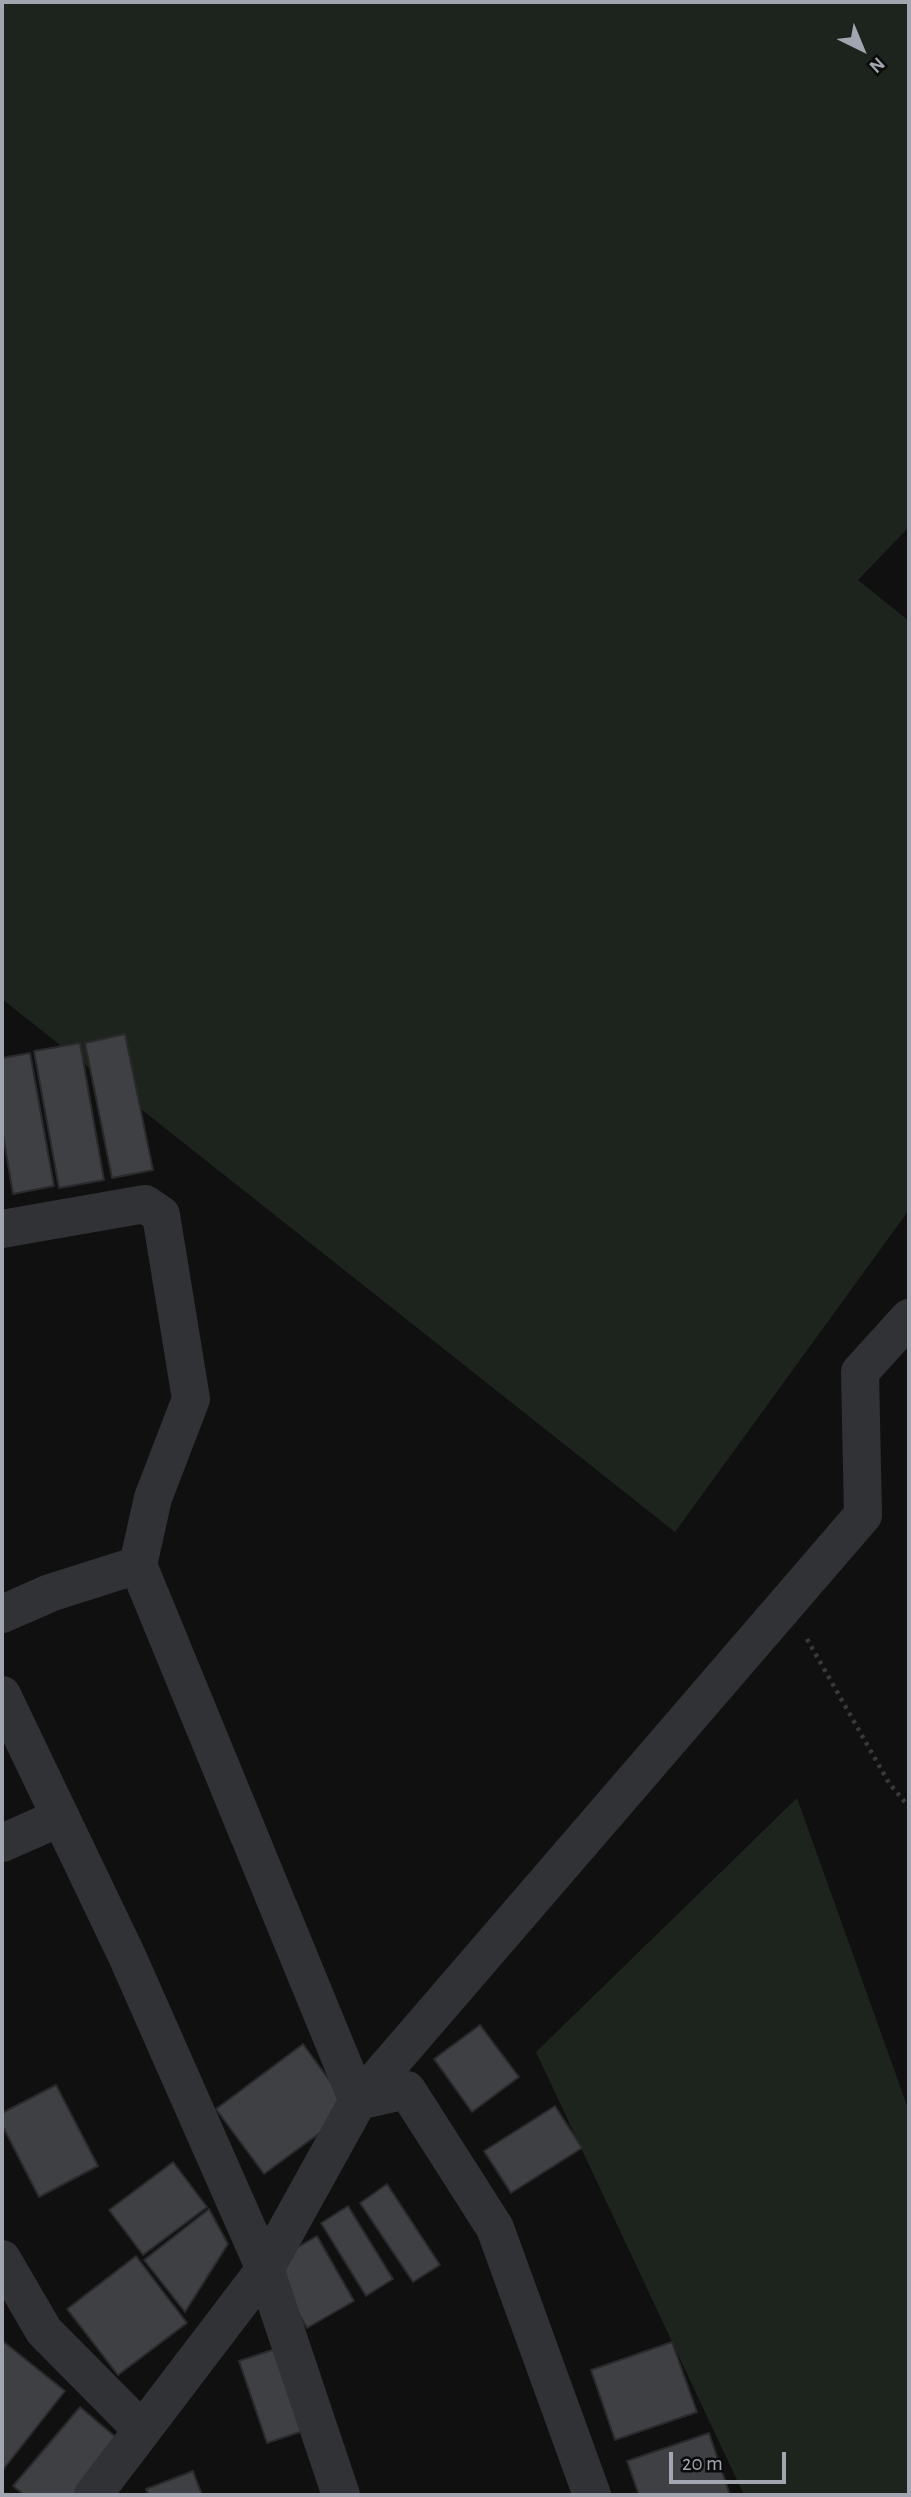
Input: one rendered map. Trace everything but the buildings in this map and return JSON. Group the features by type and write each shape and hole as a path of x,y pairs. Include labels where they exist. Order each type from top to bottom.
{"street":[{"path":"2,1229 145,1204 161,1215 191,1399 153,1498 138,1565 358,2101"},
{"path":"93,2495 265,2269 358,2101 863,1515 860,1372 909,1318"},
{"path":"2,1614 50,1592 138,1565"},
{"path":"2,1695 127,1956 265,2269 341,2495"},
{"path":"2,1843 59,1818"},
{"path":"358,2101 407,2090 495,2228 592,2495"},
{"path":"2,2259 44,2331 141,2429"}],"path":[{"path":"788,1605 889,1783 909,1807"}],"shaded area":[{"path":"2,2 909,2 909,527 858,580 909,621 909,1210 675,1532 2,999"},
{"path":"797,1798 909,2111 909,2495 744,2495 536,2052"}]}
